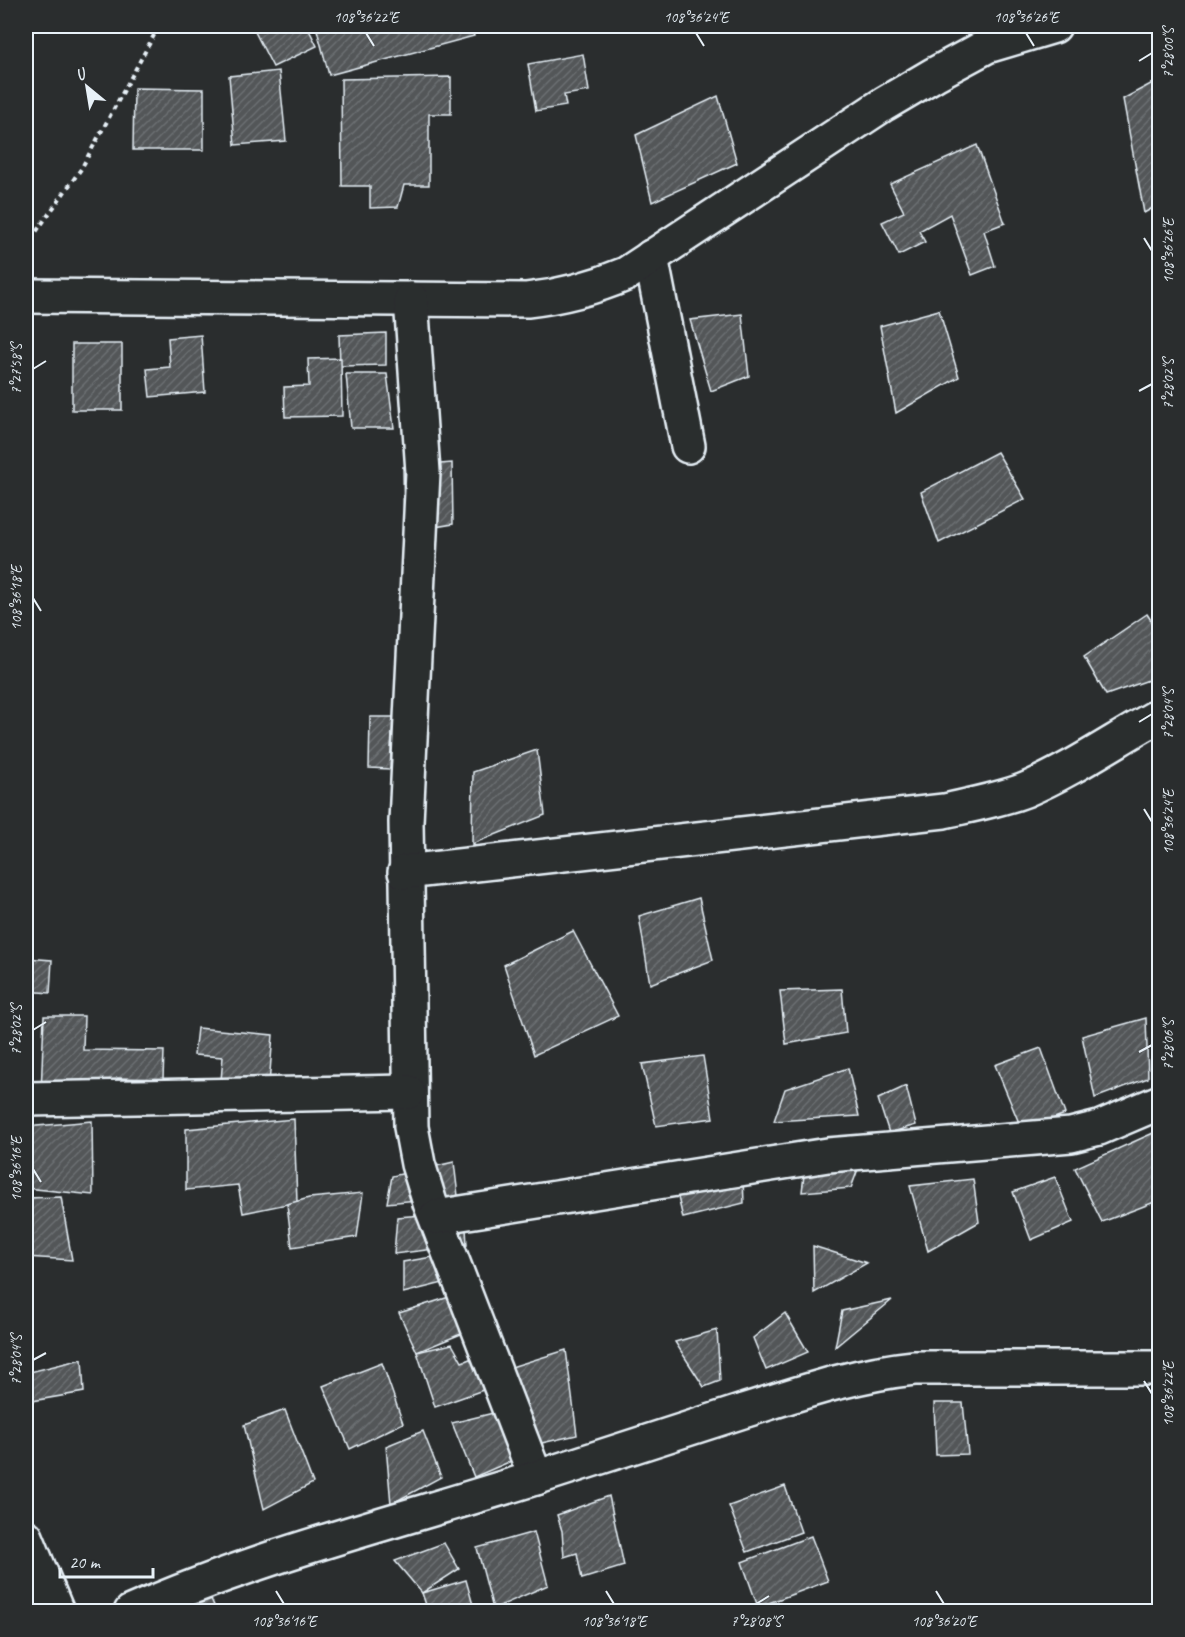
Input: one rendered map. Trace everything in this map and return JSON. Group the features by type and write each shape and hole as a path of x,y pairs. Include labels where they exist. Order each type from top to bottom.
{"street":[{"path":"26,296 527,300 561,297 626,274 884,104 935,74 987,46 1054,26"},
{"path":"651,257 688,446"},
{"path":"411,299 422,436 423,502 407,761 405,872 408,1092 411,1127 418,1164 436,1217 536,1478"},
{"path":"405,872 944,811 988,802 1024,790 1160,715"},
{"path":"26,1099 408,1092"},
{"path":"436,1217 828,1155 1071,1136 1099,1128 1160,1102"},
{"path":"131,1611 175,1592 332,1537 536,1478 800,1393 877,1371 914,1368 1160,1368"},
{"path":"26,1537 57,1611"}],"path":[{"path":"26,246 81,169 159,26"}],"building":[{"path":"252,26 307,26 317,46 273,67"},
{"path":"316,26 472,26 474,36 329,75"},
{"path":"583,54 589,91 564,95 566,106 536,111 528,64"},
{"path":"279,71 286,141 235,145 229,76"},
{"path":"451,77 451,114 429,114 429,185 404,185 398,207 370,208 370,186 342,186 341,79"},
{"path":"1160,79 1160,204 1144,213 1123,99"},
{"path":"134,88 204,89 204,150 133,150"},
{"path":"718,96 737,163 652,202 636,135"},
{"path":"977,145 1005,223 984,231 995,266 972,275 950,214 919,231 925,242 899,255 882,222 904,212 890,184"},
{"path":"939,310 959,377 896,413 880,326"},
{"path":"742,314 749,376 711,391 690,320"},
{"path":"386,333 386,365 340,366 339,335"},
{"path":"201,335 205,392 150,397 147,369 170,367 168,338"},
{"path":"72,344 122,344 122,410 72,410"},
{"path":"341,358 342,416 285,417 284,387 309,386 308,359"},
{"path":"346,374 387,374 394,428 351,428"},
{"path":"997,452 1025,499 939,543 921,492"},
{"path":"452,463 453,524 404,532 403,467"},
{"path":"1147,614 1160,634 1160,676 1106,695 1084,657"},
{"path":"370,717 393,717 390,769 369,768"},
{"path":"537,750 545,815 472,844 473,772"},
{"path":"699,898 713,960 650,984 639,916"},
{"path":"573,931 618,1016 534,1055 504,965"},
{"path":"26,958 52,960 50,993 26,991"},
{"path":"842,989 846,1033 786,1044 780,991"},
{"path":"44,1016 84,1016 83,1050 164,1051 163,1079 117,1078 116,1096 41,1094"},
{"path":"1146,1018 1148,1078 1095,1098 1082,1036"},
{"path":"197,1028 273,1035 268,1096 220,1092 223,1057 194,1055"},
{"path":"1041,1048 1065,1114 1022,1130 995,1065"},
{"path":"703,1056 713,1118 656,1126 642,1064"},
{"path":"848,1068 859,1116 774,1121 785,1089"},
{"path":"906,1086 916,1125 889,1133 878,1099"},
{"path":"294,1119 297,1202 243,1213 238,1185 186,1190 186,1129"},
{"path":"92,1121 93,1195 26,1188 26,1127"},
{"path":"1160,1130 1160,1200 1102,1222 1075,1168"},
{"path":"861,1161 851,1188 802,1192 805,1167"},
{"path":"454,1162 458,1196 387,1203 392,1176"},
{"path":"1055,1177 1073,1222 1031,1240 1013,1192"},
{"path":"973,1179 979,1222 928,1251 910,1186"},
{"path":"743,1180 744,1203 683,1218 676,1189"},
{"path":"363,1193 357,1237 292,1247 287,1204 309,1198"},
{"path":"61,1197 72,1260 26,1257 26,1198"},
{"path":"465,1212 467,1245 394,1254 397,1217"},
{"path":"813,1246 867,1263 814,1293"},
{"path":"450,1254 459,1279 403,1293 403,1262"},
{"path":"465,1292 478,1327 417,1352 399,1313"},
{"path":"892,1300 835,1347 842,1311"},
{"path":"785,1313 808,1352 766,1370 753,1338"},
{"path":"717,1330 720,1381 704,1387 675,1342"},
{"path":"452,1344 462,1362 488,1352 500,1384 435,1407 417,1352"},
{"path":"566,1350 577,1435 524,1447 508,1368"},
{"path":"82,1359 84,1392 26,1402 26,1373"},
{"path":"382,1363 403,1423 350,1449 323,1386"},
{"path":"934,1403 963,1403 968,1454 936,1455"},
{"path":"510,1409 516,1459 474,1477 452,1423"},
{"path":"285,1410 313,1483 264,1509 244,1425"},
{"path":"423,1431 441,1477 391,1504 386,1446"},
{"path":"785,1486 801,1532 747,1552 729,1506"},
{"path":"609,1496 624,1566 582,1579 577,1553 564,1557 562,1531 557,1515"},
{"path":"534,1532 548,1585 493,1609 477,1548"},
{"path":"811,1536 828,1581 758,1607 742,1562"},
{"path":"444,1543 459,1569 422,1593 395,1561"},
{"path":"466,1580 473,1605 428,1611 422,1593"},
{"path":"204,1584 217,1612 146,1612"}]}
